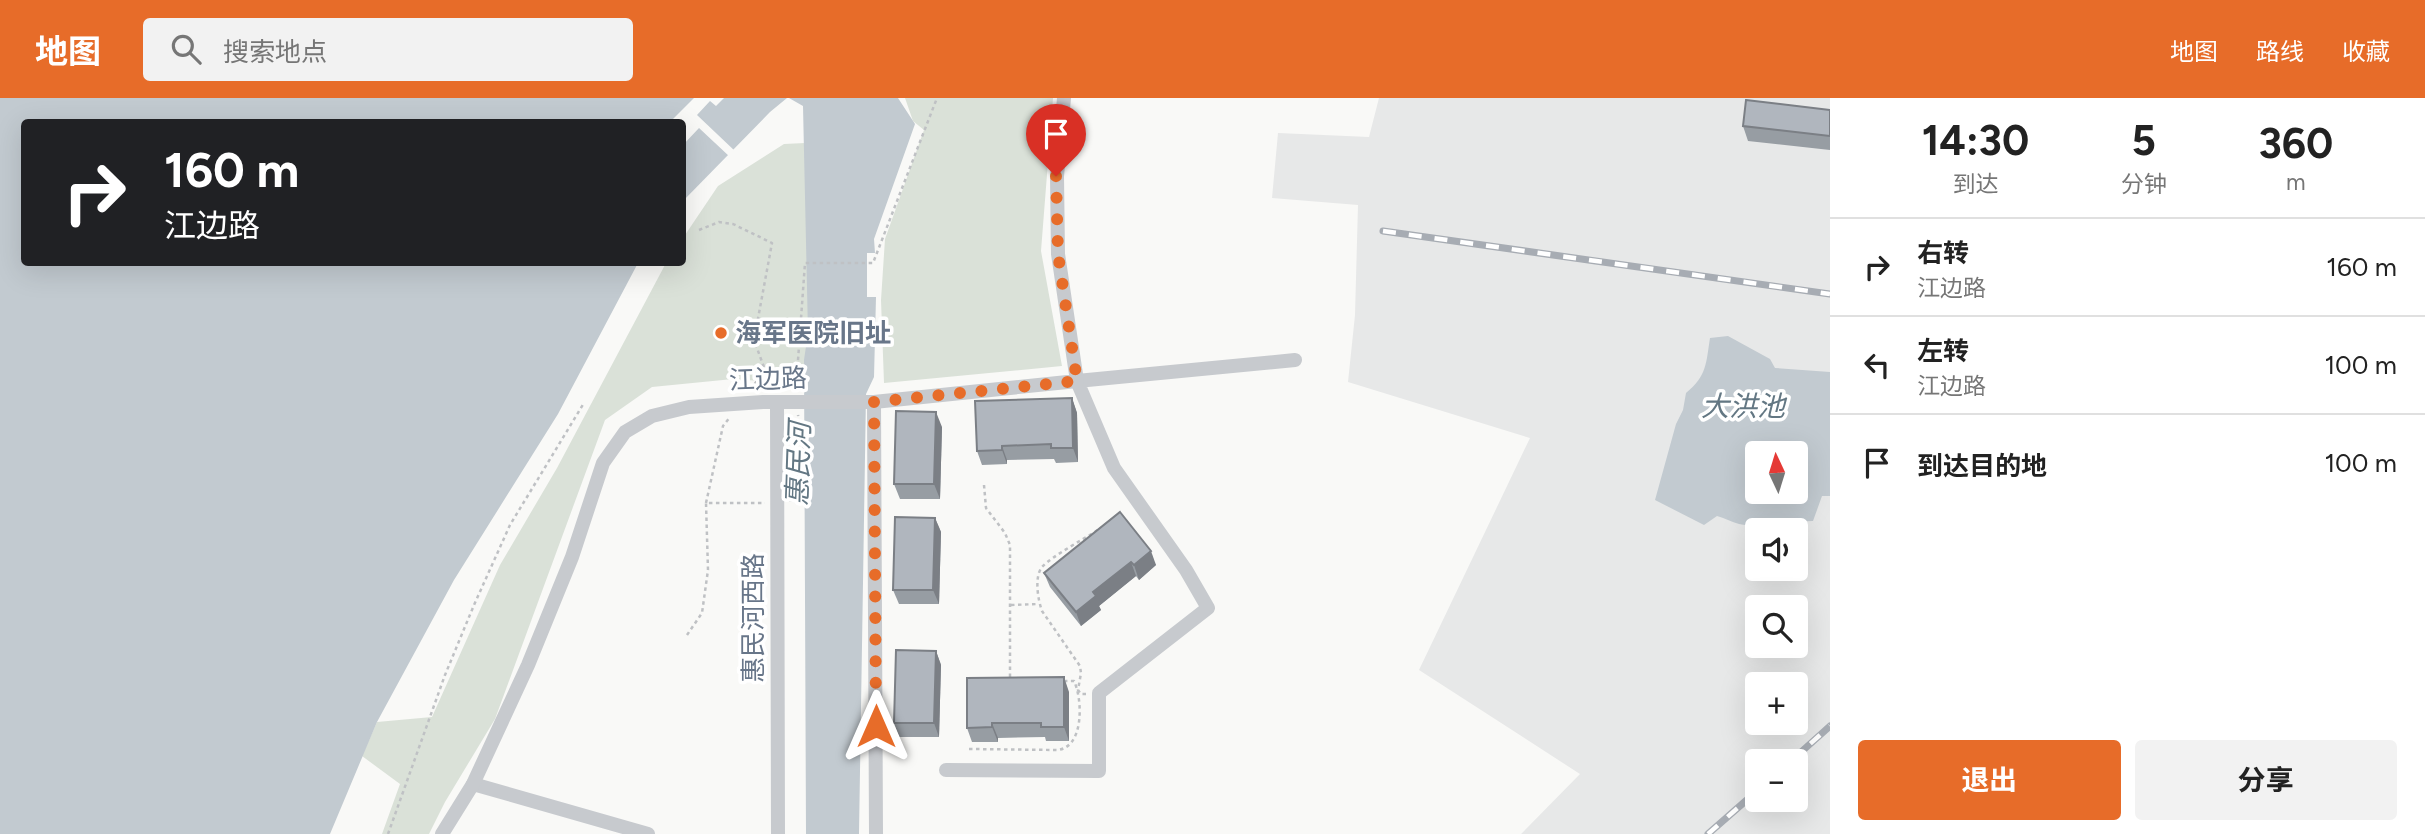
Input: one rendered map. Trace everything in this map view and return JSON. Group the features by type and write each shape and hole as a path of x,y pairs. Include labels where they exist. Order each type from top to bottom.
{"street":[{"path":"946,770 1099,771 1099,695 1208,608 1186,570 1114,468 1077,381 1058,254 1056,176 1064,98"},
{"name":"江边路","path":"442,834 473,784 528,665 572,557 603,463 625,432 653,416 689,407 795,402 874,402 1295,360"},
{"name":"惠民河西路","path":"777,402 778,834"},
{"path":"874,402 876,834"},
{"path":"473,784 649,834"}],"path":[{"path":"706,503 794,500 805,457 795,402 805,263 873,263 936,98"},
{"path":"687,635 702,613 708,570 706,503 723,426 765,370 754,340 772,243 733,224 719,222 699,230"},
{"path":"388,834 445,675 510,525 584,402"},
{"path":"984,485 986,508 1005,533 1010,545 1010,681"},
{"path":"969,750 1056,750 1073,743 1077,733 1078,690 1082,673 1039,604 1038,579 1044,566 1099,529"},
{"path":"1011,605 1039,604"},
{"path":"1061,681 1074,681 1081,694 1099,695"}],"shaded area":[{"path":"905,98 1053,98 1041,251 1062,366 884,383 881,300 885,239 924,130 913,121"},
{"path":"1379,98 1830,98 1830,834 1521,834 1580,774 1419,670 1530,438 1348,382 1355,315 1358,205 1272,198 1278,133 1369,137"},
{"path":"805,143 812,385 733,379 652,387 605,420 495,719 429,834 382,834 400,784 362,756 377,722 432,717 500,565 557,468 664,266 686,266 686,234 718,186 784,144"}],"water":[{"path":"0,98 787,98 686,198 686,119 21,119 21,266 636,266 558,414 454,580 377,722 330,834 0,834"},
{"path":"789,98 898,98 915,124 874,239 875,253 867,253 867,297 876,297 874,377 866,394 859,834 806,834 804,360 808,333 803,106"},
{"name":"大洪池","path":"1728,336 1770,359 1775,368 1830,372 1830,496 1822,496 1813,521 1808,521 1808,518 1745,518 1745,525 1717,516 1704,525 1655,500 1686,393 1702,375 1710,338"}],"pier":[{"path":"694,98 724,98 716,106 710,101 697,115 736,152 730,157 699,128 686,142 686,119 673,119"}],"building":[{"path":"1746,100 1830,110 1830,136 1743,126"},
{"path":"1072,398 1073,448 1051,448 1051,444 1002,446 1002,450 977,451 975,401"},
{"path":"896,411 936,412 934,484 894,484"},
{"path":"1120,512 1151,551 1134,565 1131,562 1093,592 1096,596 1076,612 1044,573"},
{"path":"895,517 935,518 933,590 893,590"},
{"path":"896,650 936,651 934,723 894,723"},
{"path":"1064,677 1064,727 1041,727 1041,723 992,723 992,727 967,728 967,678"}],"railway":[{"path":"1383,231 1830,294"},
{"path":"1804,749 1830,726"},
{"path":"1708,834 1745,802"}],"place":[{"name":"海军医院旧址","path":"721,333"}],"route":[{"path":"876,726 874,402 1077,381 1058,254 1056,176"}],"water label":[{"name":"惠民河","path":"798,464"}]}
